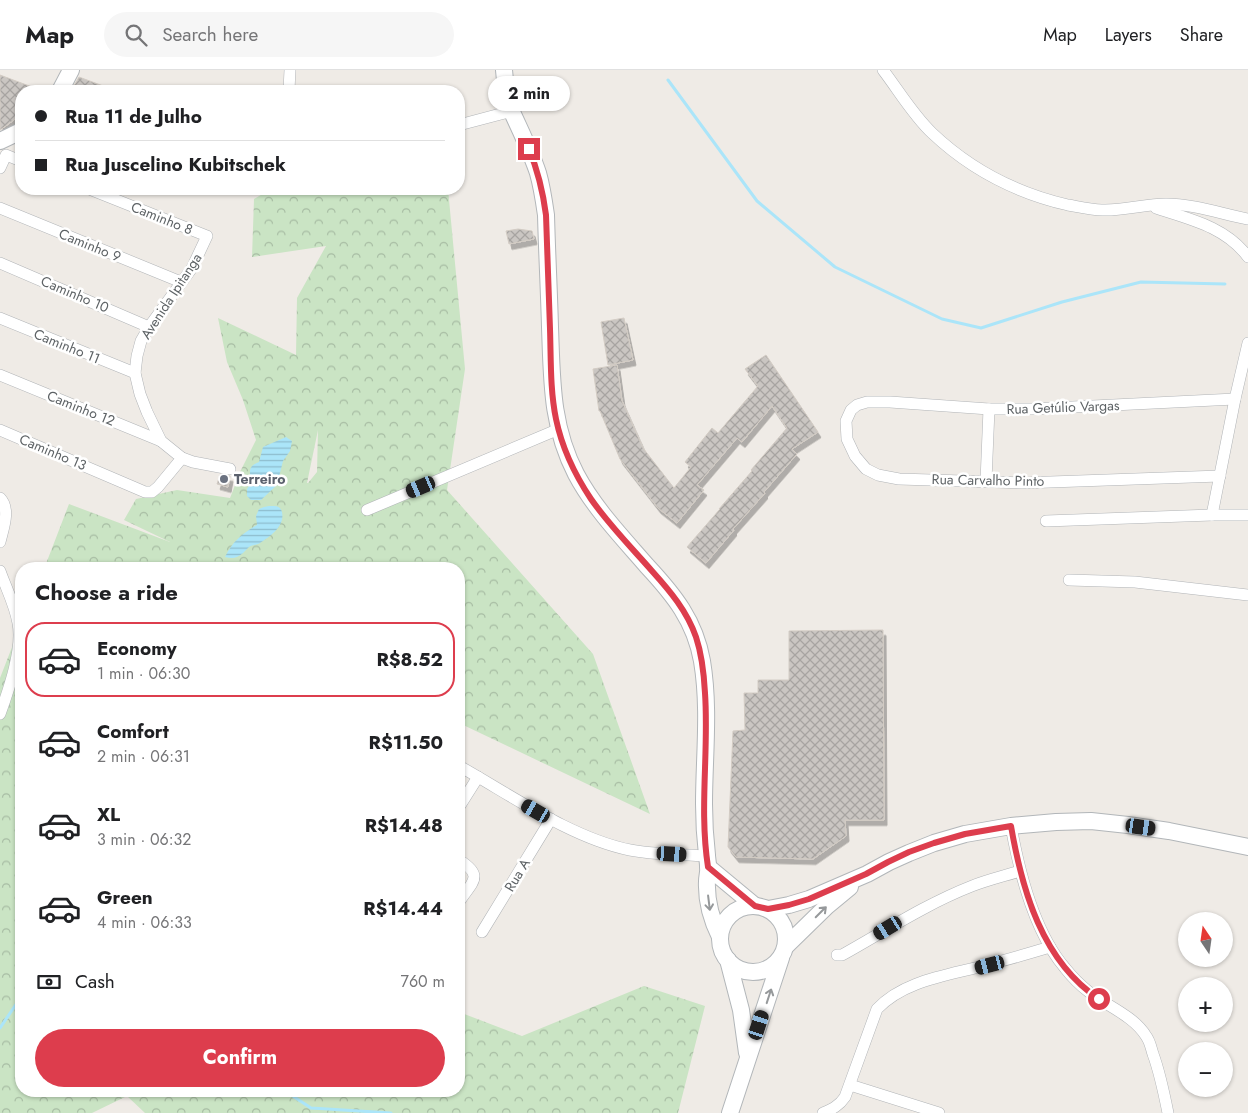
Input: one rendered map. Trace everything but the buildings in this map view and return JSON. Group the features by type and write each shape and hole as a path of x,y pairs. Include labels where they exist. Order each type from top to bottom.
{"main road":[{"path":"63,85 71,70"},
{"path":"504,70 507,93 512,110 534,162 544,198 552,386 558,428 565,449 576,474 604,516 676,599 686,615 696,638 702,661 706,716 704,804 708,903 714,925 720,937"},
{"path":"3,148 15,137"},
{"path":"866,874 827,906 773,966 761,971 749,972 737,968 723,953 720,937 722,927 735,911 745,907 762,908 789,905 809,899 866,874 888,862 934,843 965,834 1011,826 1091,821 1248,843"},
{"path":"707,861 762,908 777,916 784,925 787,935 784,952 748,1059 735,1112"},
{"path":"728,960 741,1010 748,1059"}],"street":[{"path":"289,85 290,70"},
{"path":"883,70 932,132 968,162 997,180 1037,197 1102,210 1178,204 1248,220"},
{"path":"465,123 512,110"},
{"path":"0,168 3,148 15,157"},
{"name":"Caminho 8","path":"105,195 207,236"},
{"path":"1148,205 1212,227 1237,244 1248,257"},
{"name":"Caminho 9","path":"0,208 181,282"},
{"name":"Avenida Ipitanga","path":"182,458 161,441 140,394 135,373 141,341 192,268 207,236"},
{"name":"Caminho 10","path":"0,263 149,327"},
{"name":"Caminho 11","path":"0,318 135,373"},
{"path":"1212,515 1248,343"},
{"name":"Caminho 12","path":"0,375 161,441"},
{"name":"Rua Getúlio Vargas","path":"890,402 989,409 1032,409 1235,399"},
{"name":"Rua Carvalho Pinto","path":"890,402 866,402 857,405 851,410 846,421 846,438 855,456 866,469 878,475 899,479 1022,482 1220,476"},
{"path":"986,481 989,409"},
{"path":"368,510 558,428"},
{"name":"Caminho 13","path":"0,430 145,492 152,492 158,488 182,458"},
{"path":"182,458 230,469"},
{"path":"0,498 5,509 0,542"},
{"path":"1046,521 1212,515 1248,516"},
{"path":"0,571 15,612"},
{"path":"1069,580 1135,582 1248,595"},
{"path":"0,714 15,663"},
{"path":"465,769 551,819 586,836 631,850 707,861"},
{"path":"465,798 478,777"},
{"name":"Rua A","path":"482,932 551,819"},
{"path":"1011,826 1020,871 1038,922 1050,947 1063,966 1088,992 1129,1018 1146,1035 1160,1073 1168,1113"},
{"path":"465,863 471,867 474,877 465,892"},
{"path":"837,955 842,955 902,920 949,896 974,885 1020,871"},
{"path":"823,1113 841,1103 850,1086 869,1027 877,1009 886,1000 922,982 990,965 1050,947"},
{"path":"850,1086 939,1113"}],"green space":[{"path":"261,195 449,195 465,369 447,490 593,654 650,814 465,726 465,562 47,562 69,504 170,542 124,520 136,499 177,490 230,498 256,440 243,400 227,362 218,318 296,355 297,298 326,246 252,257 254,199","holes":["318,430 317,472 307,483"]},
{"path":"15,639 15,1097 125,1097 92,1113 0,1113 0,678"},
{"path":"644,986 705,1006 678,1113 145,1113 128,1097 465,1097 465,1014 522,1036"}],"water":[{"path":"286,437 292,441 290,451 283,461 277,485 261,500 251,500 247,496 247,489 250,481 251,467 259,462 263,447"},
{"path":"269,506 279,507 282,512 281,522 276,530 260,543 249,547 239,556 233,558 225,557 238,538 257,525 256,516 259,509"}],"waterway":[{"path":"668,80 757,201 835,267 942,319 981,328 1062,302 1141,282 1225,284"},
{"path":"0,1028 15,1006"},
{"path":"294,1097 311,1108 391,1113"}],"place":[{"name":"Terreiro","path":"224,479"}],"route":[{"path":"529,149 538,174 546,215 552,386 556,419 561,438 576,474 591,498 604,516 676,599 693,628 702,661 706,716 704,804 708,867 755,906 768,909 809,899 866,874 909,852 934,843 965,834 1011,826 1020,871 1038,922 1050,947 1074,978 1088,992 1099,999"}]}
